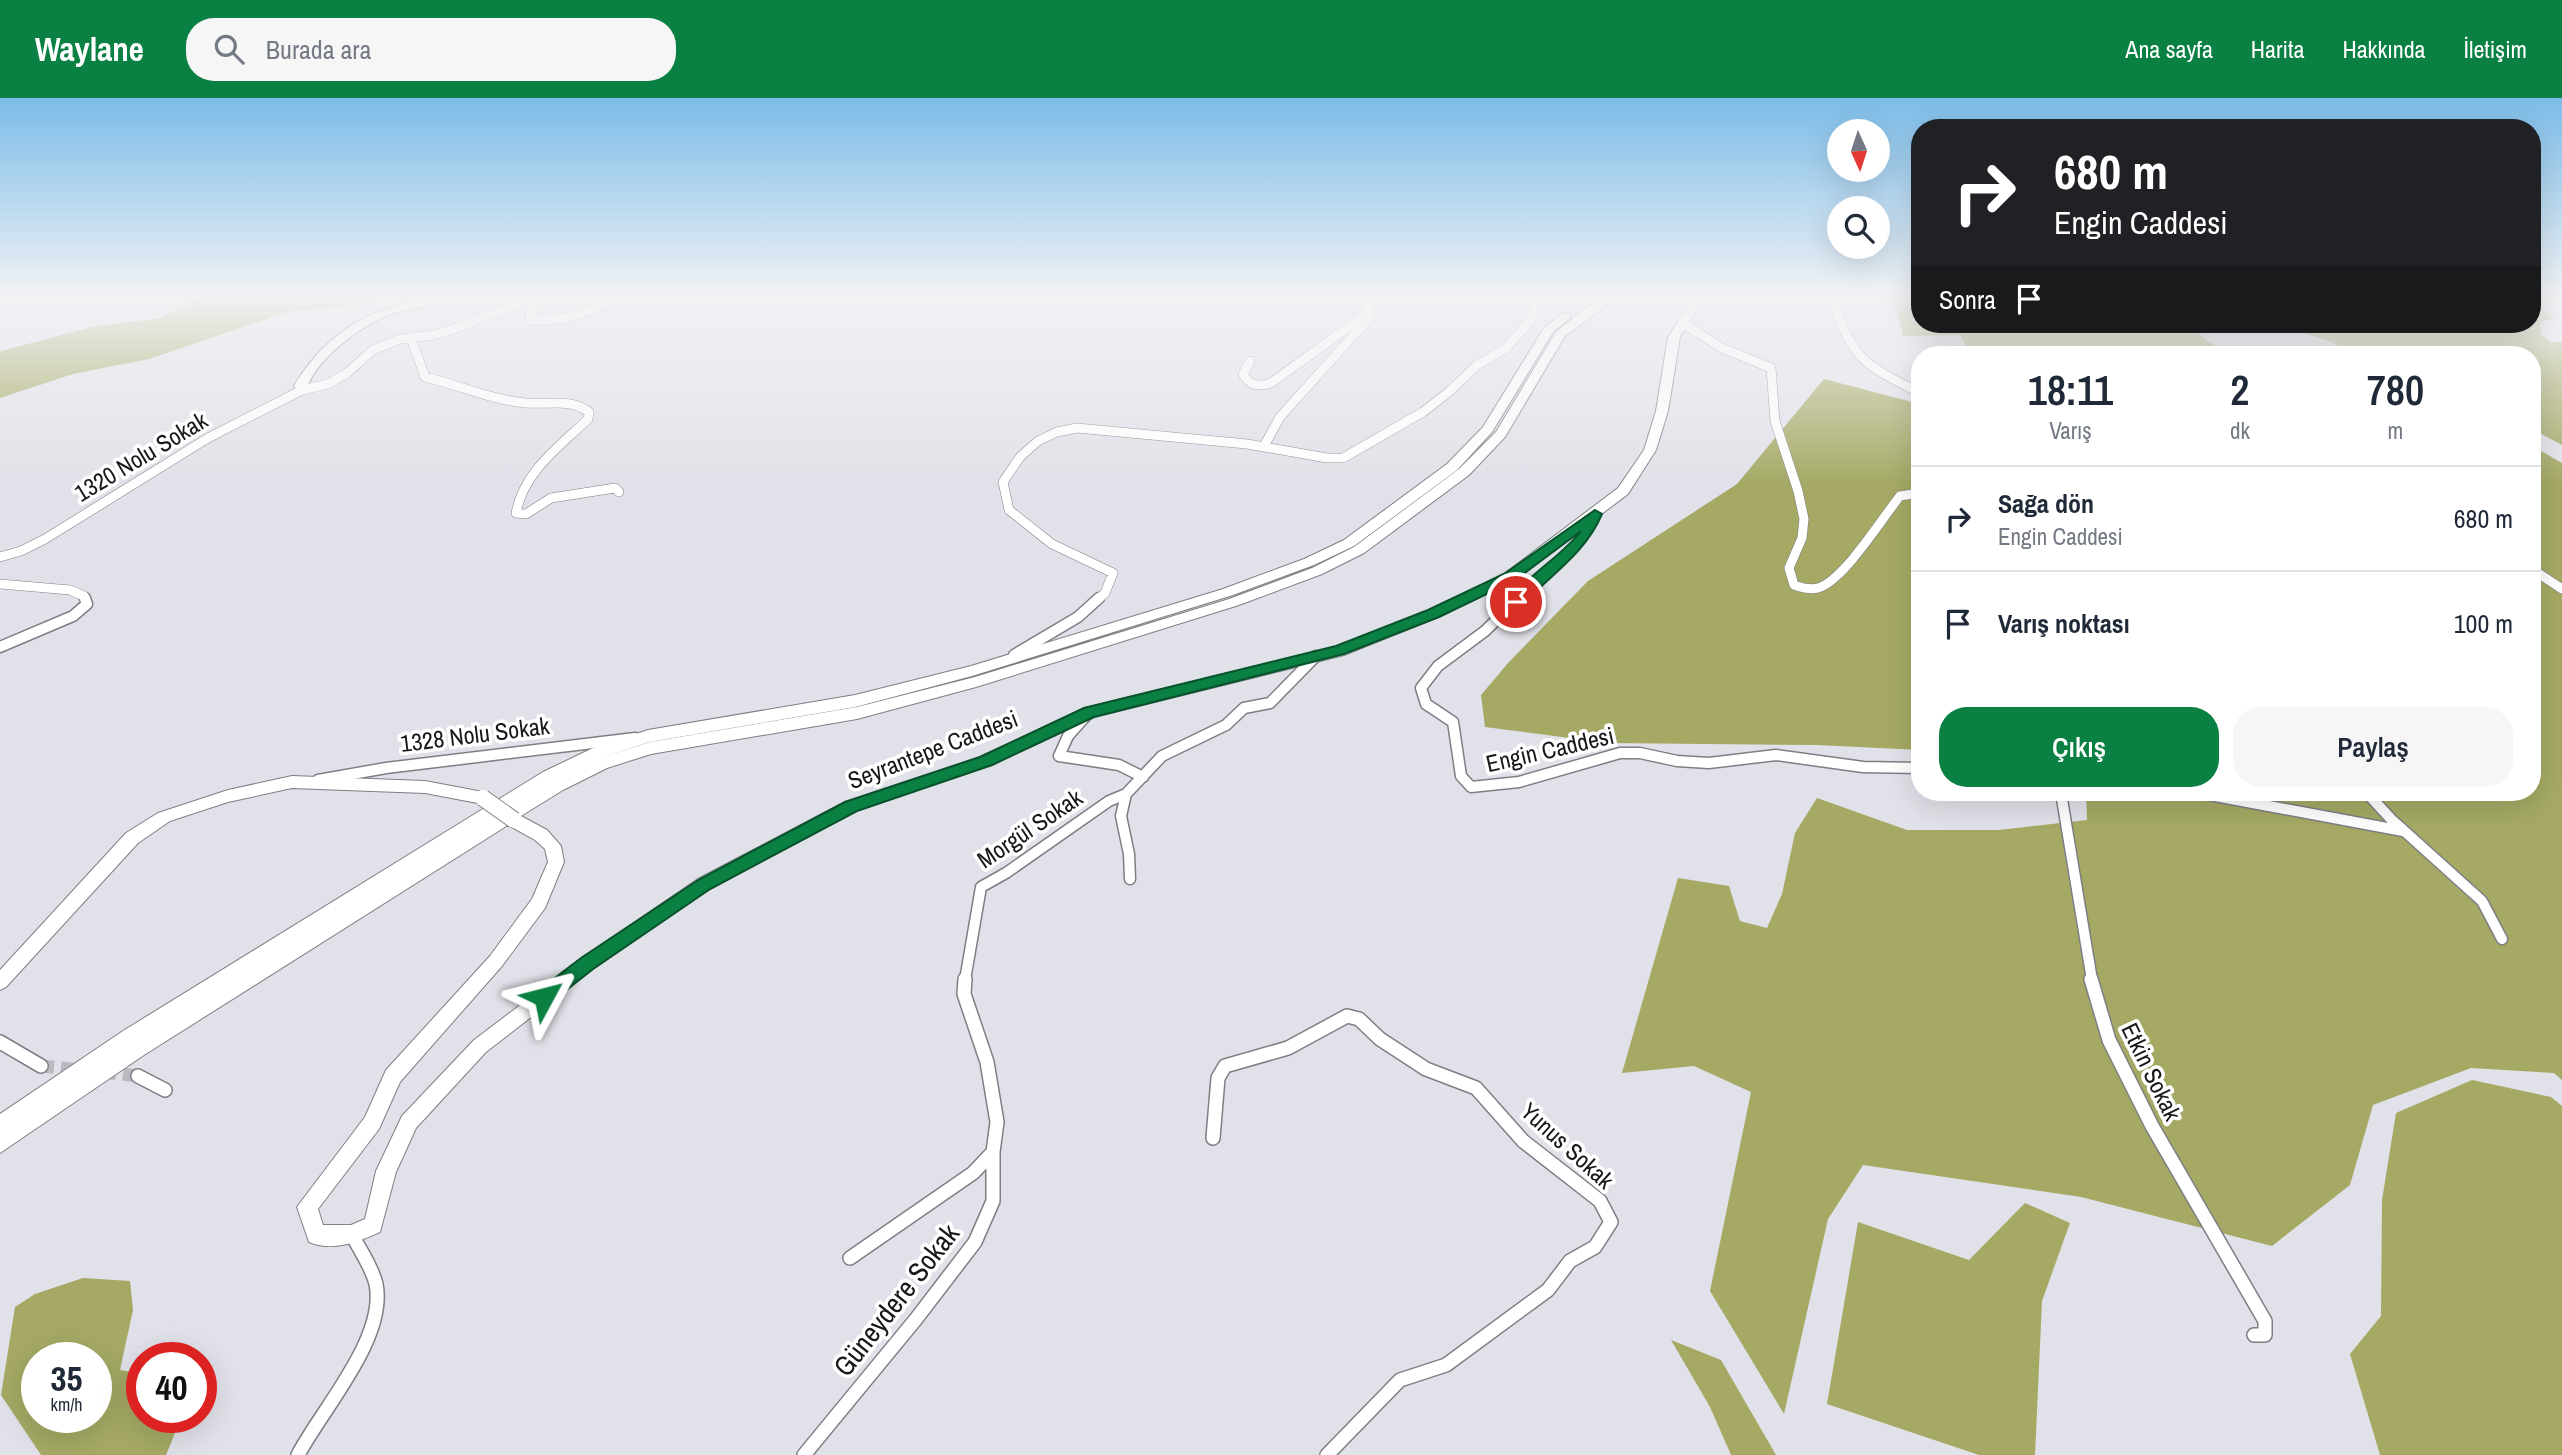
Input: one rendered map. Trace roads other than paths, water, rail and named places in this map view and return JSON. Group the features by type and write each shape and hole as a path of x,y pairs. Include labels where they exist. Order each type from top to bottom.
{"main road":[{"path":"302,390 300,386 311,369 324,358"},
{"path":"0,1125 129,1037 549,776 596,753 652,736 855,701 1003,661 1228,593 1309,562 1349,543 1452,467 1488,429 1531,358"},
{"path":"0,1144 173,1027 557,786 601,764 650,748 857,713 976,682 1234,602 1317,570 1359,550 1464,472 1501,434 1546,358"},
{"name":"Seyrantepe Caddesi","path":"352,1235 373,1225 386,1171 409,1122 481,1046 587,964 704,884 851,806 986,761 1090,712 1339,651 1433,614 1509,577 1623,491 1650,450 1662,411 1671,358"},
{"path":"0,982 132,838 164,817 228,796 292,782 425,787 484,798 514,820 541,835 553,846 556,862 538,903 496,961 393,1076 372,1122 307,1207 316,1235 352,1235"}],"street":[{"name":"1320 Nolu Sokak","path":"0,556 20,551 45,539 208,438 302,390 327,384 347,373 364,358"},
{"path":"418,358 425,376 513,402 583,405 589,412 588,419 534,472 516,503 516,513 526,514 551,498 615,488 619,492"},
{"path":"1250,361 1243,374 1248,383 1258,387 1272,383 1306,358"},
{"path":"1264,446 1280,417 1331,358"},
{"path":"1003,661 1044,640 1078,617 1105,593 1113,573 1052,544 1009,510 1003,482 1014,464 1044,437 1076,426 1104,427 1155,437 1264,446 1339,459 1428,410 1471,374 1475,365 1488,358"},
{"path":"1748,358 1772,368 1775,376 1774,418 1800,498 1804,532 1789,567 1789,577 1794,585 1805,588 1821,587 1840,572 1900,496 1911,494"},
{"path":"1864,358 1878,370 1911,388"},
{"name":"Engin Caddesi","path":"1595,514 1587,534 1571,552 1539,578 1498,621 1450,654 1427,677 1421,688 1426,704 1453,722 1461,776 1471,787 1519,782 1620,753 1640,753 1677,761 1709,763 1776,755 1863,767 1911,768"},
{"path":"2541,575 2562,589"},
{"path":"0,584 70,590 85,596 87,604 73,616 0,647"},
{"path":"1126,794 1162,756 1226,725 1244,708 1270,703 1316,656"},
{"path":"1090,712 1068,736 1059,756 1119,765 1143,777"},
{"name":"1328 Nolu Sokak","path":"305,782 398,766 652,736"},
{"name":"Morgül Sokak","path":"1126,794 1121,816 1129,854 1130,879"},
{"name":"Morgül Sokak","path":"990,1078 964,994 965,968 981,887 1006,873 1109,801 1126,794"},
{"name":"Etkin Sokak","path":"2062,801 2089,970 2109,1040 2152,1126 2265,1321 2265,1335 2254,1335"},
{"path":"2242,801 2403,831"},
{"path":"2375,801 2403,831 2482,901 2502,939"},
{"name":"Yunus Sokak","path":"1213,1138 1218,1078 1225,1066 1288,1048 1347,1016 1359,1019 1380,1039 1426,1069 1476,1088 1523,1141 1600,1201 1611,1222 1595,1247 1570,1261 1548,1290 1446,1365 1400,1380 1327,1455"},
{"path":"0,1042 41,1066"},
{"path":"138,1076 164,1090"},
{"name":"Güneydere Sokak","path":"804,1455 916,1319 975,1242 993,1201 993,1152 998,1122 990,1078"},
{"path":"850,1258 973,1173 993,1152"},
{"path":"298,1455 357,1360 375,1316 376,1286 352,1235"}],"tunnel":[{"path":"41,1066 80,1070"},
{"path":"103,1072 138,1076"}]}
